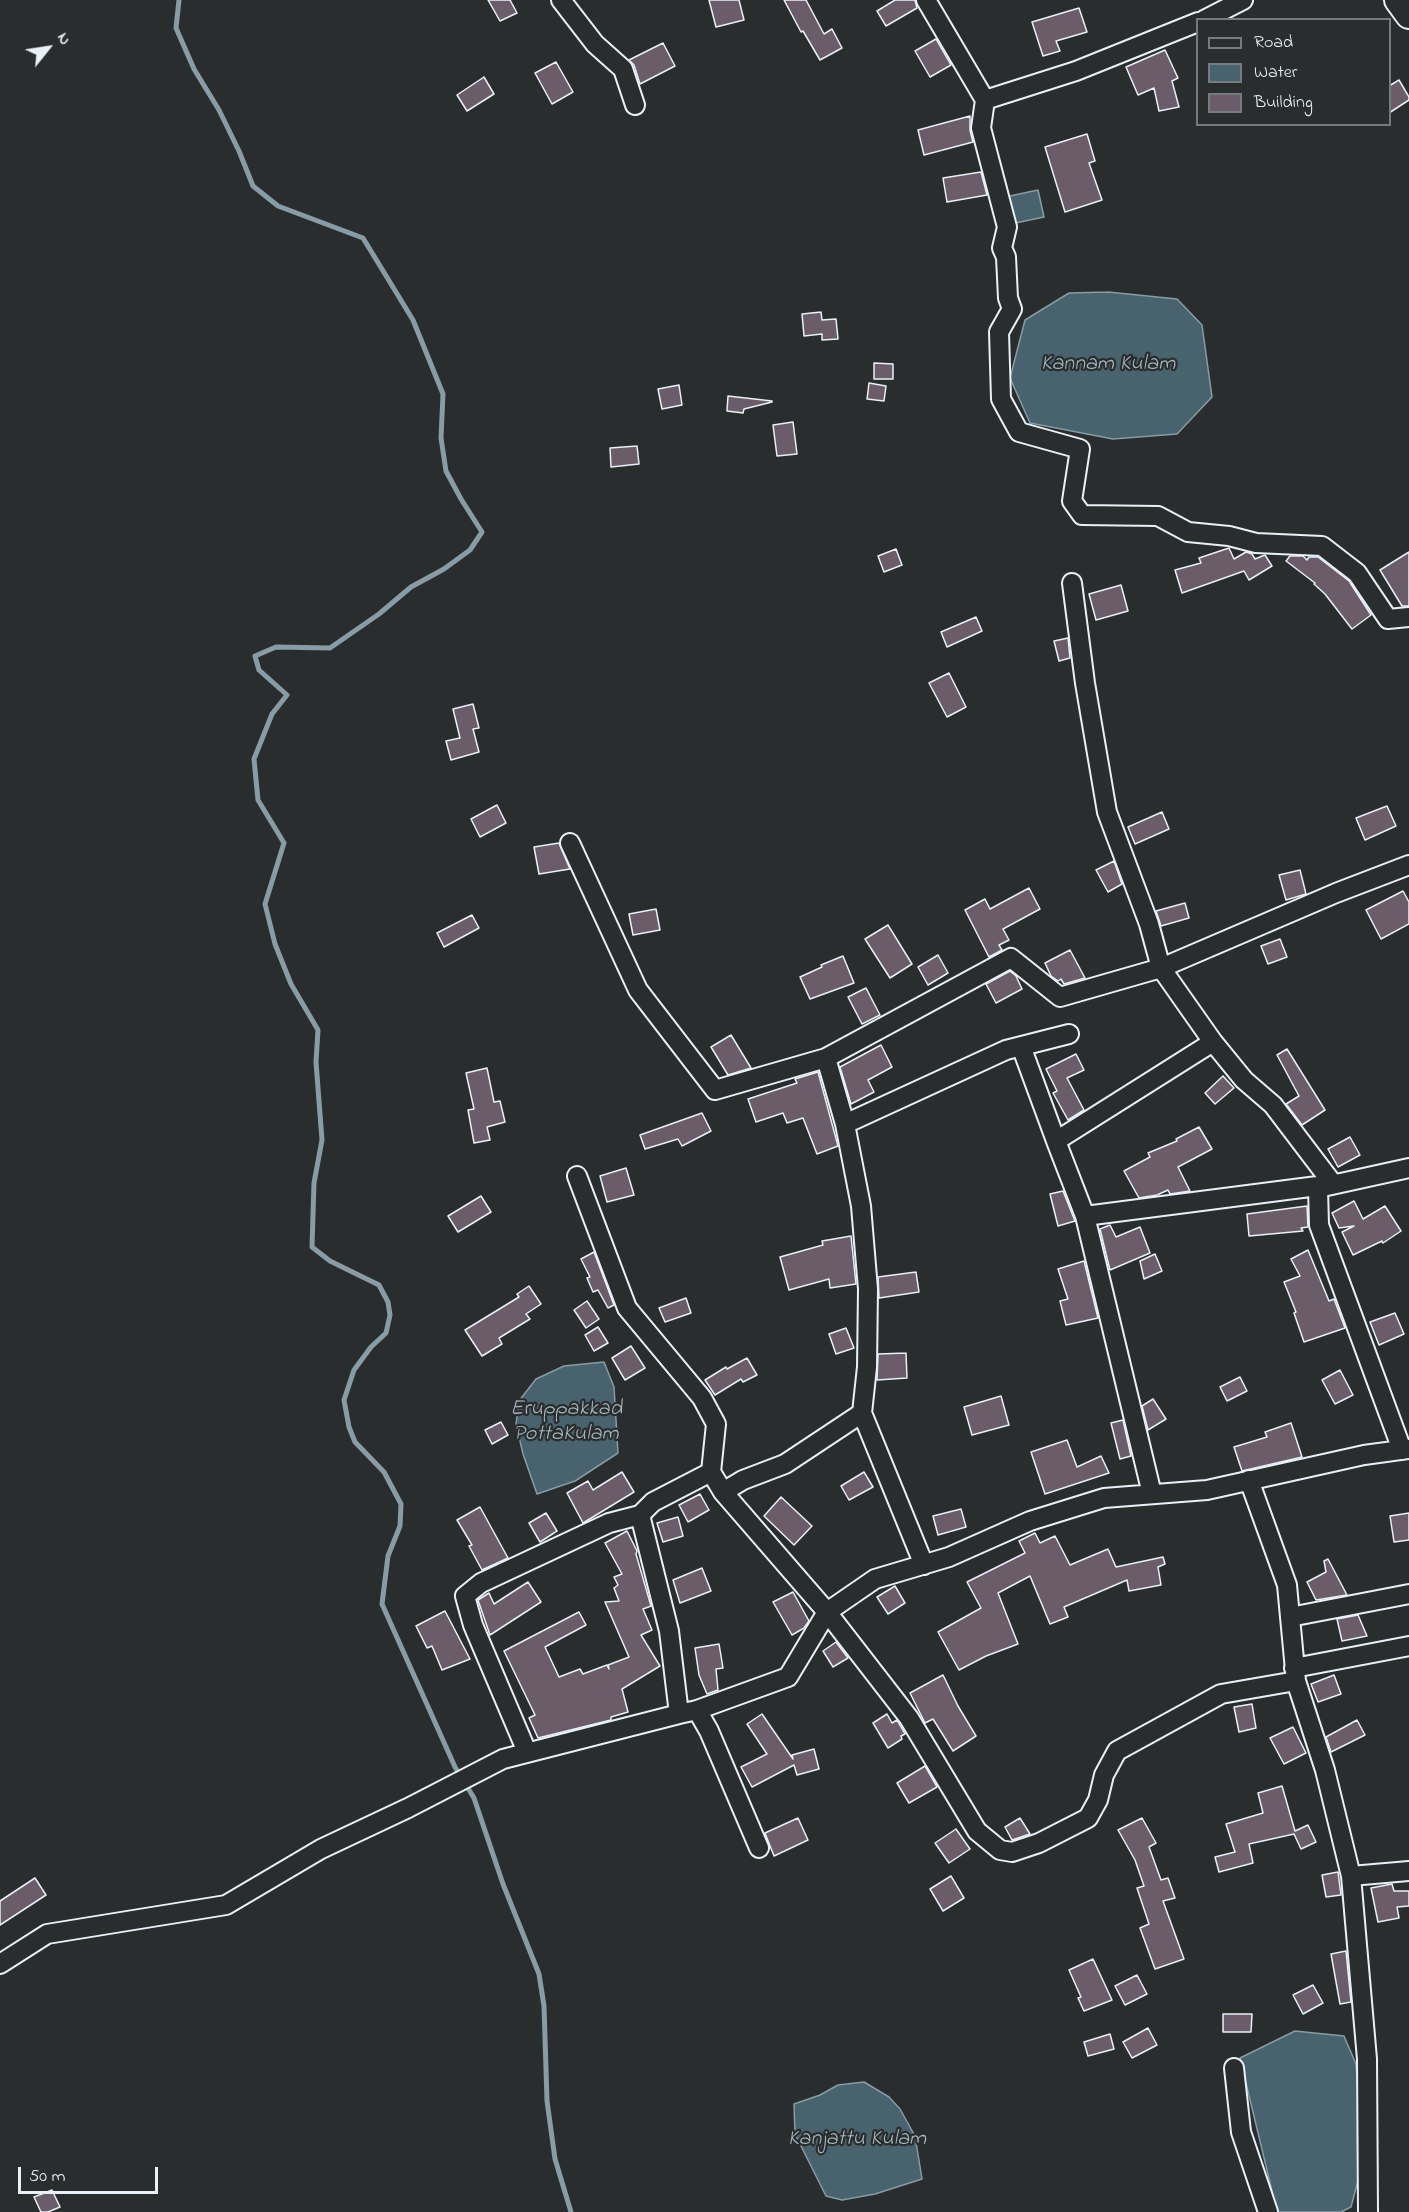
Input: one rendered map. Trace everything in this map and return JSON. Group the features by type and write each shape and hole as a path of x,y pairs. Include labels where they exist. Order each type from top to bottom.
{"main road":[{"path":"1398,0 1409,15"}],"street":[{"path":"561,0 595,44 623,69 635,105"},
{"path":"926,0 985,100 981,129 1007,227 1002,248 1005,257 1008,298 1012,309 999,332 1001,399 1019,432 1080,449 1072,501 1082,515 1158,516 1188,532 1229,536 1256,543 1322,546 1357,573 1388,619 1409,617"},
{"path":"1208,18 1243,0"},
{"path":"985,100 1076,71 1196,22"},
{"path":"1072,583 1085,684 1107,812 1149,924 1161,968 1213,1042 1244,1080 1273,1105 1333,1184"},
{"path":"570,843 638,990 715,1090 826,1058 1011,958 1060,997 1161,968 1336,892 1409,865"},
{"path":"845,1124 1006,1050 1069,1034"},
{"path":"1056,1141 1213,1042"},
{"path":"1021,1046 1085,1216 1152,1494"},
{"path":"826,1058 845,1124 861,1206 868,1289 867,1367 862,1413 924,1565"},
{"path":"0,1964 47,1934 226,1905 321,1849 503,1759 697,1710 788,1677 827,1612 875,1579 950,1557 1030,1521 1104,1498 1206,1490 1364,1455 1405,1449 1319,1225 1318,1188 1409,1168"},
{"path":"577,1176 627,1308 702,1398 716,1424 711,1472 723,1492 827,1612 909,1718 977,1831 1000,1850 1012,1852 1039,1843 1088,1818 1098,1800 1104,1775 1117,1751 1221,1694 1409,1646"},
{"path":"1085,1216 1333,1184"},
{"path":"723,1492 743,1480 785,1464 862,1413"},
{"path":"527,1752 473,1625 465,1596 481,1583 609,1523 640,1515 653,1502 711,1472"},
{"path":"1249,1480 1287,1585 1295,1675 1325,1770 1351,1876 1367,2059 1368,2212"},
{"path":"640,1515 669,1631 679,1714"},
{"path":"1290,1617 1409,1594"},
{"path":"697,1710 709,1731 759,1848"},
{"path":"1351,1876 1409,1871"},
{"path":"1234,2068 1241,2132 1268,2212"}],"water":[{"path":"1038,190 1044,217 1011,224 1005,197"},
{"name":"Kannam Kulam","path":"1108,292 1177,299 1202,325 1212,397 1177,434 1113,439 1030,423 1010,378 1025,320 1069,293"},
{"name":"Eruppakkad PottaKulam","path":"604,1362 614,1387 618,1453 575,1481 537,1494 523,1454 516,1424 519,1401 536,1379 564,1366"},
{"path":"1295,2031 1344,2036 1356,2064 1363,2162 1351,2207 1341,2212 1277,2212 1240,2058"},
{"name":"Kanjattu Kulam","path":"864,2082 889,2097 900,2109 915,2136 922,2179 875,2194 842,2200 826,2196 795,2134 794,2104 820,2095 838,2085"}],"building":[{"path":"488,0 510,0 517,13 500,21"},
{"path":"709,0 739,0 744,20 716,27"},
{"path":"784,0 806,0 824,34 832,29 842,48 820,60 803,31 801,32"},
{"path":"895,0 915,0 917,8 886,26 877,11"},
{"path":"1079,8 1087,32 1056,41 1060,51 1043,56 1032,22"},
{"path":"936,39 951,65 930,77 915,51"},
{"path":"663,43 675,66 640,84 634,65 629,60"},
{"path":"1165,50 1178,78 1172,81 1179,107 1159,111 1154,88 1138,95 1126,67"},
{"path":"556,62 573,92 552,104 535,73"},
{"path":"484,77 494,94 467,111 457,95"},
{"path":"1399,80 1409,100 1391,112 1391,85"},
{"path":"970,116 973,142 924,155 918,130"},
{"path":"1087,134 1095,161 1089,163 1102,200 1065,212 1045,147"},
{"path":"981,172 987,195 947,202 943,178"},
{"path":"821,312 822,320 836,319 838,339 822,340 822,334 804,336 802,314"},
{"path":"874,363 893,364 893,379 874,379"},
{"path":"869,383 886,386 884,401 867,399"},
{"path":"679,385 682,405 662,409 658,389"},
{"path":"728,396 772,402 744,409 743,413 727,411"},
{"path":"793,422 797,454 777,456 773,425"},
{"path":"637,446 639,464 611,467 610,448"},
{"path":"1229,548 1234,559 1246,552 1252,554 1255,559 1265,555 1272,566 1249,580 1244,571 1182,593 1175,570 1201,563 1199,558"},
{"path":"896,549 902,565 884,572 878,556"},
{"path":"1409,552 1409,606 1402,606 1380,570"},
{"path":"1290,556 1303,556 1307,560 1309,557 1318,557 1349,581 1371,615 1352,629 1315,583 1286,561"},
{"path":"1121,585 1128,611 1096,620 1089,594"},
{"path":"976,617 982,631 947,647 941,632"},
{"path":"1068,638 1070,658 1059,661 1054,641"},
{"path":"949,673 966,707 947,717 929,683"},
{"path":"473,704 479,728 473,729 479,752 451,760 446,741 460,738 453,709"},
{"path":"497,805 506,823 480,837 471,819"},
{"path":"1387,806 1396,826 1365,840 1356,818"},
{"path":"1162,812 1169,829 1135,844 1128,827"},
{"path":"559,843 570,869 539,874 534,847"},
{"path":"1114,861 1122,884 1108,892 1096,870"},
{"path":"1300,870 1306,894 1286,900 1279,875"},
{"path":"1029,888 1040,909 1003,929 1009,940 999,945 1002,950 989,957 965,910 985,899 990,909"},
{"path":"1403,891 1409,902 1409,924 1381,939 1366,910"},
{"path":"1185,903 1189,918 1161,926 1156,911"},
{"path":"656,909 660,930 633,935 629,914"},
{"path":"472,915 479,928 444,947 437,933"},
{"path":"888,925 912,964 890,978 865,939"},
{"path":"1280,939 1287,957 1268,964 1261,946"},
{"path":"1070,950 1085,978 1064,984 1061,979 1058,981 1051,976 1045,963"},
{"path":"938,955 948,973 928,985 918,967"},
{"path":"843,956 854,983 810,999 800,977"},
{"path":"1010,971 1016,976 1022,989 996,1003 986,984"},
{"path":"866,988 880,1015 862,1024 848,997"},
{"path":"731,1035 751,1068 728,1075 711,1047"},
{"path":"881,1045 892,1067 868,1080 874,1092 851,1104 840,1067"},
{"path":"1287,1049 1325,1110 1302,1125 1286,1104 1299,1096 1277,1055"},
{"path":"1076,1054 1084,1070 1067,1078 1084,1110 1068,1120 1053,1093 1057,1091 1046,1069"},
{"path":"487,1068 494,1102 500,1101 505,1122 487,1127 490,1140 474,1143 468,1110 474,1109 466,1073"},
{"path":"818,1072 838,1146 817,1154 803,1118 787,1123 783,1113 756,1122 748,1099 797,1083 795,1079"},
{"path":"1223,1076 1234,1088 1215,1104 1205,1093"},
{"path":"702,1113 711,1131 682,1146 678,1139 645,1149 640,1135"},
{"path":"1199,1127 1212,1149 1178,1167 1190,1191 1170,1194 1168,1190 1157,1195 1139,1198 1124,1171 1150,1157 1148,1153 1177,1141 1176,1139"},
{"path":"1350,1137 1360,1155 1338,1167 1328,1149"},
{"path":"626,1168 634,1195 607,1202 600,1176"},
{"path":"1063,1191 1075,1221 1058,1226 1050,1194"},
{"path":"481,1196 491,1212 458,1232 448,1216"},
{"path":"1354,1201 1363,1219 1385,1206 1401,1231 1383,1243 1382,1241 1353,1255 1342,1232 1354,1226 1339,1228 1332,1213"},
{"path":"1307,1206 1308,1227 1301,1228 1303,1231 1249,1236 1247,1214"},
{"path":"1110,1225 1116,1237 1140,1227 1150,1253 1110,1270 1100,1229"},
{"path":"851,1236 856,1284 830,1288 829,1279 789,1290 780,1257 823,1245 822,1241"},
{"path":"1308,1250 1329,1301 1334,1299 1345,1328 1304,1342 1294,1313 1296,1312 1284,1282 1300,1276 1291,1259"},
{"path":"594,1252 614,1305 608,1308 598,1290 593,1292 587,1278 590,1277 581,1259"},
{"path":"1155,1254 1162,1271 1144,1279 1140,1261"},
{"path":"1084,1261 1098,1318 1066,1325 1060,1301 1068,1299 1058,1269"},
{"path":"916,1272 919,1292 879,1298 878,1277"},
{"path":"529,1286 541,1304 526,1314 530,1319 499,1338 502,1344 482,1356 465,1330 519,1297 517,1294"},
{"path":"686,1298 691,1313 665,1322 659,1308"},
{"path":"587,1301 599,1319 586,1328 574,1310"},
{"path":"1395,1313 1404,1334 1379,1345 1370,1322"},
{"path":"598,1327 608,1343 594,1351 585,1335"},
{"path":"846,1328 854,1348 836,1354 829,1334"},
{"path":"631,1346 645,1368 625,1380 612,1358"},
{"path":"906,1353 907,1378 877,1380 878,1354"},
{"path":"747,1358 757,1375 743,1382 741,1379 715,1395 705,1380"},
{"path":"1340,1370 1353,1395 1335,1404 1322,1380"},
{"path":"1240,1377 1247,1391 1227,1401 1220,1387"},
{"path":"1001,1396 1009,1425 972,1435 964,1407"},
{"path":"1153,1399 1166,1419 1148,1430 1142,1406"},
{"path":"1123,1420 1131,1456 1120,1459 1111,1423"},
{"path":"501,1422 508,1435 492,1444 485,1430"},
{"path":"1291,1423 1302,1457 1242,1471 1234,1447 1267,1437 1265,1432"},
{"path":"1067,1440 1077,1467 1101,1456 1109,1473 1045,1494 1031,1452"},
{"path":"622,1472 634,1492 583,1523 567,1493 588,1481 593,1490"},
{"path":"864,1472 873,1487 849,1500 841,1486"},
{"path":"700,1494 709,1510 688,1522 679,1505"},
{"path":"781,1497 812,1526 794,1545 764,1516"},
{"path":"480,1507 508,1558 482,1570 469,1546 472,1545 457,1520"},
{"path":"961,1509 966,1527 938,1535 933,1516"},
{"path":"546,1513 557,1531 540,1542 529,1523"},
{"path":"1409,1513 1409,1540 1394,1542 1390,1516"},
{"path":"678,1517 683,1536 663,1542 657,1523"},
{"path":"627,1531 637,1551 651,1606 643,1609 652,1630 641,1635 660,1666 622,1689 628,1712 611,1717 611,1720 538,1738 529,1718 535,1715 504,1651 579,1612 586,1625 545,1647 559,1677 580,1669 583,1674 607,1665 609,1669 608,1665 629,1657 605,1602 619,1601 614,1588 618,1585 614,1577 622,1574 605,1543"},
{"path":"1035,1533 1040,1543 1055,1536 1070,1565 1108,1549 1116,1567 1163,1557 1165,1564 1158,1567 1161,1585 1129,1591 1127,1580 1064,1607 1068,1617 1050,1624 1030,1576 998,1593 1018,1644 986,1656 959,1670 938,1632 981,1608 967,1582 1025,1553 1019,1541"},
{"path":"1328,1559 1347,1595 1316,1600 1307,1582 1326,1572 1324,1561"},
{"path":"702,1568 711,1591 680,1603 673,1580"},
{"path":"528,1582 541,1602 490,1635 478,1600 489,1593 494,1604"},
{"path":"895,1586 905,1603 888,1614 877,1597"},
{"path":"793,1592 809,1621 804,1628 792,1635 773,1602"},
{"path":"445,1611 470,1659 442,1670 432,1646 427,1648 416,1626"},
{"path":"1358,1615 1367,1636 1342,1641 1337,1619"},
{"path":"836,1642 848,1658 833,1667 823,1651"},
{"path":"719,1644 723,1668 716,1669 718,1690 707,1694 699,1675 695,1648"},
{"path":"943,1675 976,1736 953,1751 933,1719 925,1723 910,1693"},
{"path":"1334,1675 1341,1694 1318,1702 1311,1684"},
{"path":"1252,1704 1256,1728 1239,1732 1234,1707"},
{"path":"762,1714 793,1759 792,1755 814,1749 819,1769 797,1775 794,1765 752,1787 741,1767 767,1754 747,1724"},
{"path":"887,1714 892,1723 897,1720 905,1734 901,1736 902,1739 888,1748 873,1723"},
{"path":"1357,1720 1365,1735 1331,1752 1326,1737"},
{"path":"1293,1727 1306,1753 1284,1764 1270,1738"},
{"path":"925,1766 937,1787 909,1803 897,1783"},
{"path":"1282,1786 1295,1831 1308,1825 1316,1842 1301,1849 1294,1834 1249,1844 1253,1863 1219,1872 1215,1857 1235,1852 1226,1824 1263,1813 1258,1793"},
{"path":"798,1818 808,1840 774,1856 765,1833"},
{"path":"1020,1818 1030,1834 1012,1840 1005,1827"},
{"path":"1142,1818 1156,1843 1149,1847 1161,1880 1168,1878 1175,1898 1163,1901 1184,1959 1155,1969 1140,1928 1149,1924 1137,1888 1144,1886 1135,1860 1118,1830"},
{"path":"956,1829 970,1849 949,1863 935,1843"},
{"path":"1338,1872 1341,1895 1326,1897 1322,1875"},
{"path":"951,1876 964,1898 943,1911 930,1889"},
{"path":"35,1878 46,1895 0,1925 0,1901"},
{"path":"1392,1884 1394,1891 1409,1891 1409,1906 1397,1907 1399,1918 1378,1922 1371,1888"},
{"path":"1346,1951 1351,2002 1340,2004 1331,1954"},
{"path":"1093,1959 1112,2000 1084,2011 1078,1998 1081,1997 1069,1970"},
{"path":"1137,1975 1147,1994 1125,2005 1115,1986"},
{"path":"1313,1985 1323,2003 1303,2014 1293,1995"},
{"path":"1223,2014 1252,2014 1251,2032 1223,2032"},
{"path":"1148,2028 1157,2045 1132,2058 1123,2042"},
{"path":"1110,2034 1114,2049 1088,2056 1084,2042"},
{"path":"52,2190 60,2207 41,2212 34,2197"}],"waterway":[{"path":"179,0 176,28 194,69 219,110 239,151 253,186 278,206 363,238 413,320 443,394 441,438 446,471 482,532 470,550 444,569 411,587 379,614 330,648 276,647 255,656 259,670 287,695 272,714 254,759 258,800 284,843 265,904 275,944 291,984 318,1030 316,1062 322,1140 314,1183 312,1247 330,1261 379,1285 388,1302 390,1315 386,1333 371,1347 354,1370 344,1400 349,1427 355,1442 384,1472 401,1504 400,1526 388,1556 382,1604 455,1767 474,1798 503,1884 539,1974 544,2006 547,2101 555,2159 571,2212"}]}
